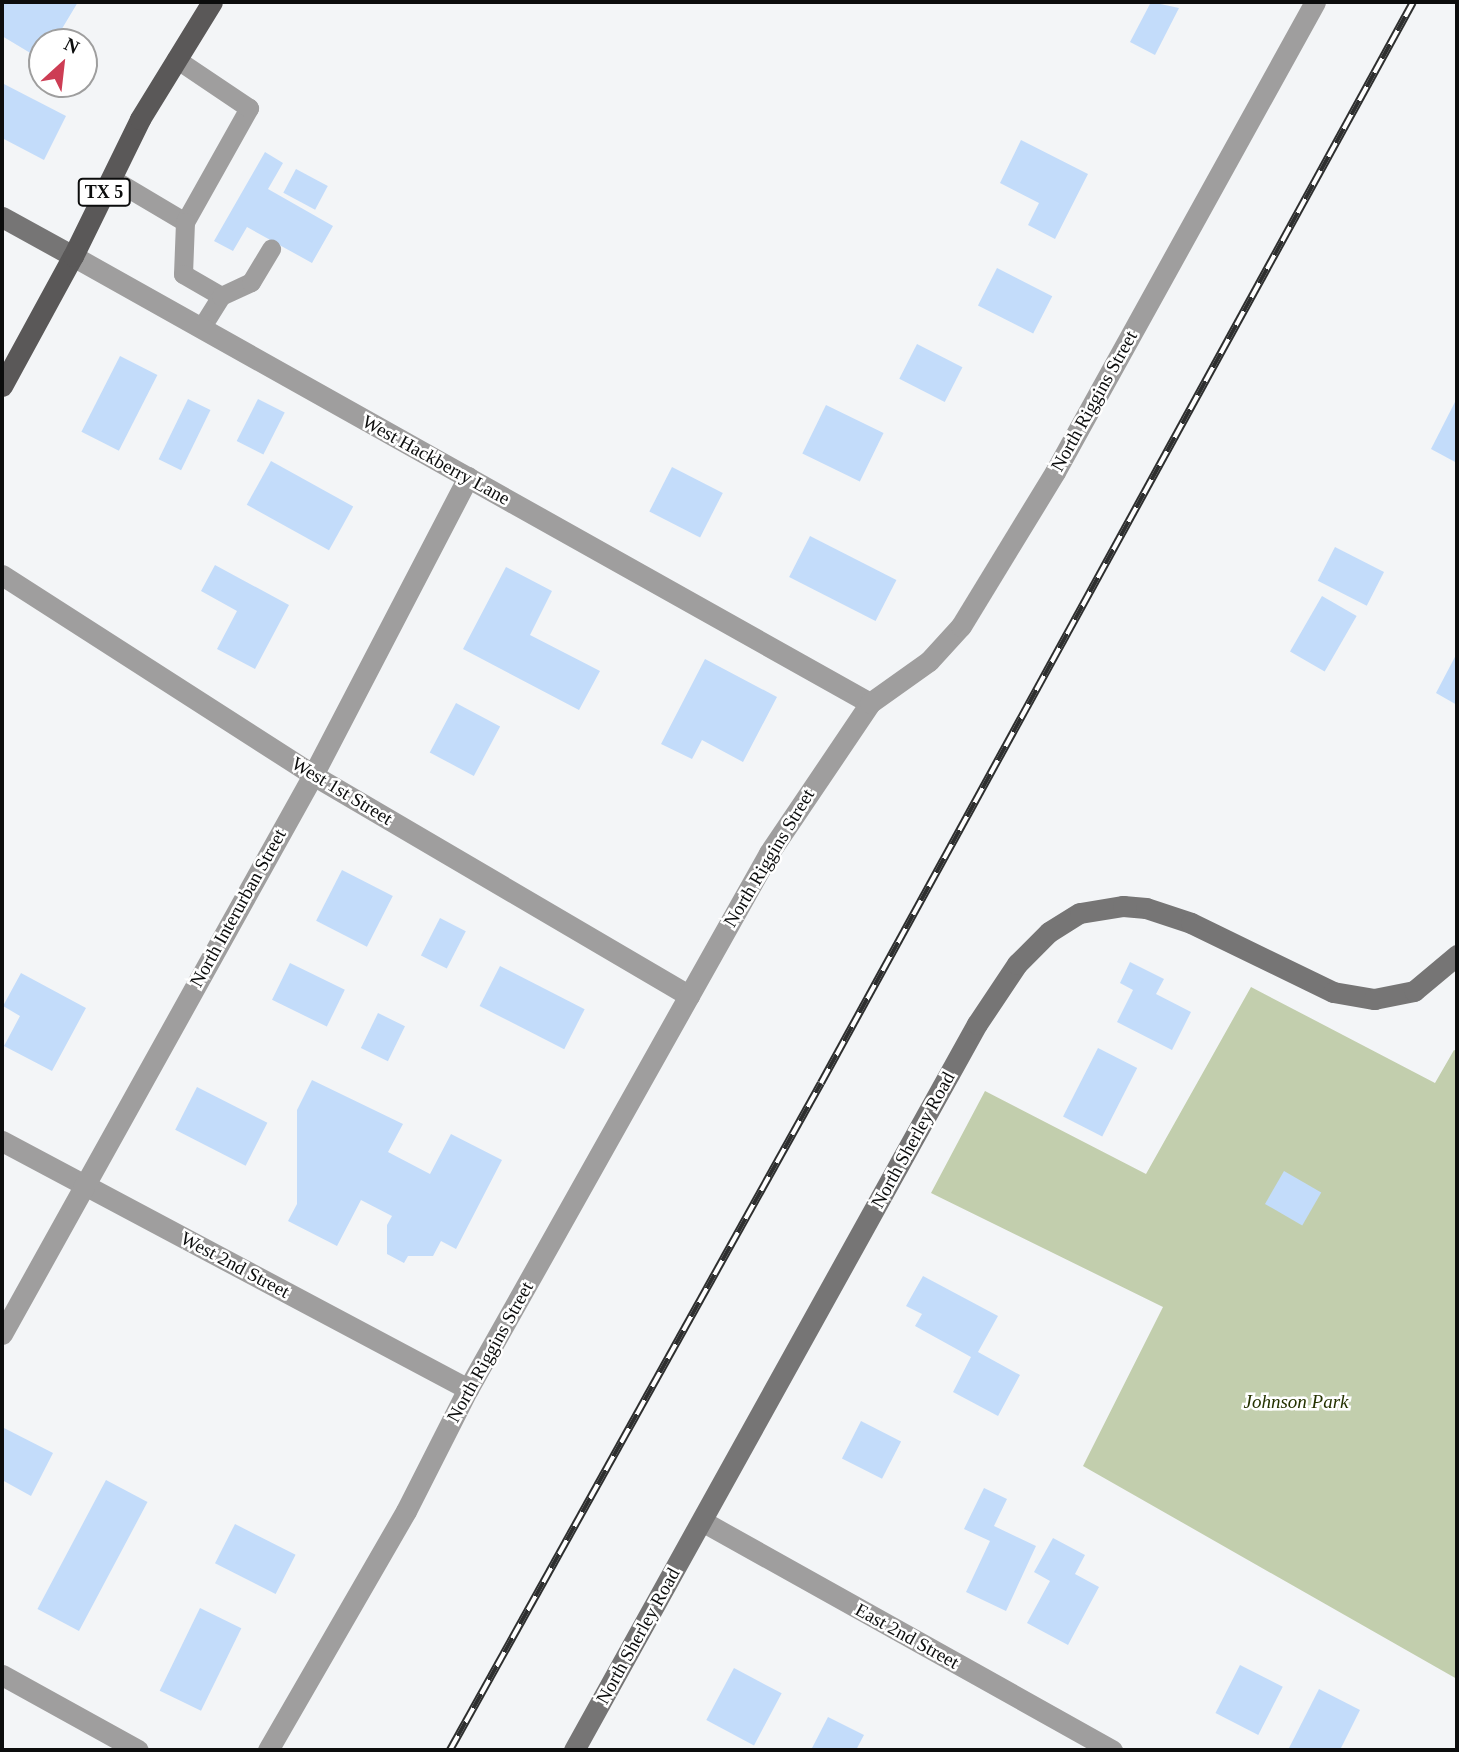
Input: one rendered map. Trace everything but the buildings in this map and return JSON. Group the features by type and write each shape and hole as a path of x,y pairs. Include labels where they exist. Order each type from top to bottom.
{"main road":[{"name":"TX 5","path":"2,386 74,256 139,119 212,2"},
{"name":"West Hackberry Lane","path":"2,217 74,256"},
{"name":"North Sherley Road","path":"574,1750 987,1008 1017,964 1063,921 1099,909 1146,908 1191,923 1334,992 1364,998 1414,991 1457,955"}],"street":[{"name":"North Riggins Street","path":"268,1750 406,1511 468,1389 769,853 870,704 929,661 961,626 1055,472 1315,2"},
{"name":"West Hackberry Lane","path":"74,256 870,704"},
{"name":"North Interurban Street","path":"2,1334 83,1184 313,775 468,477"},
{"name":"West 1st Street","path":"2,575 313,775 689,996"},
{"name":"West 2nd Street","path":"2,1140 468,1389"},
{"name":"East 2nd Street","path":"702,1521 1112,1750"},
{"path":"2,1675 138,1750"}],"lane":[{"path":"176,60 249,108 185,222 183,274 221,296"},
{"path":"111,178 185,222"},
{"path":"201,328 221,296 251,282 271,250"}],"green space":[{"name":"Johnson Park","path":"1251,987 1435,1083 1454,1050 1457,1051 1457,1679 1083,1466 1163,1307 931,1193 985,1091 1146,1174"}],"railway":[{"path":"450,1750 821,1083 1413,2"}]}
